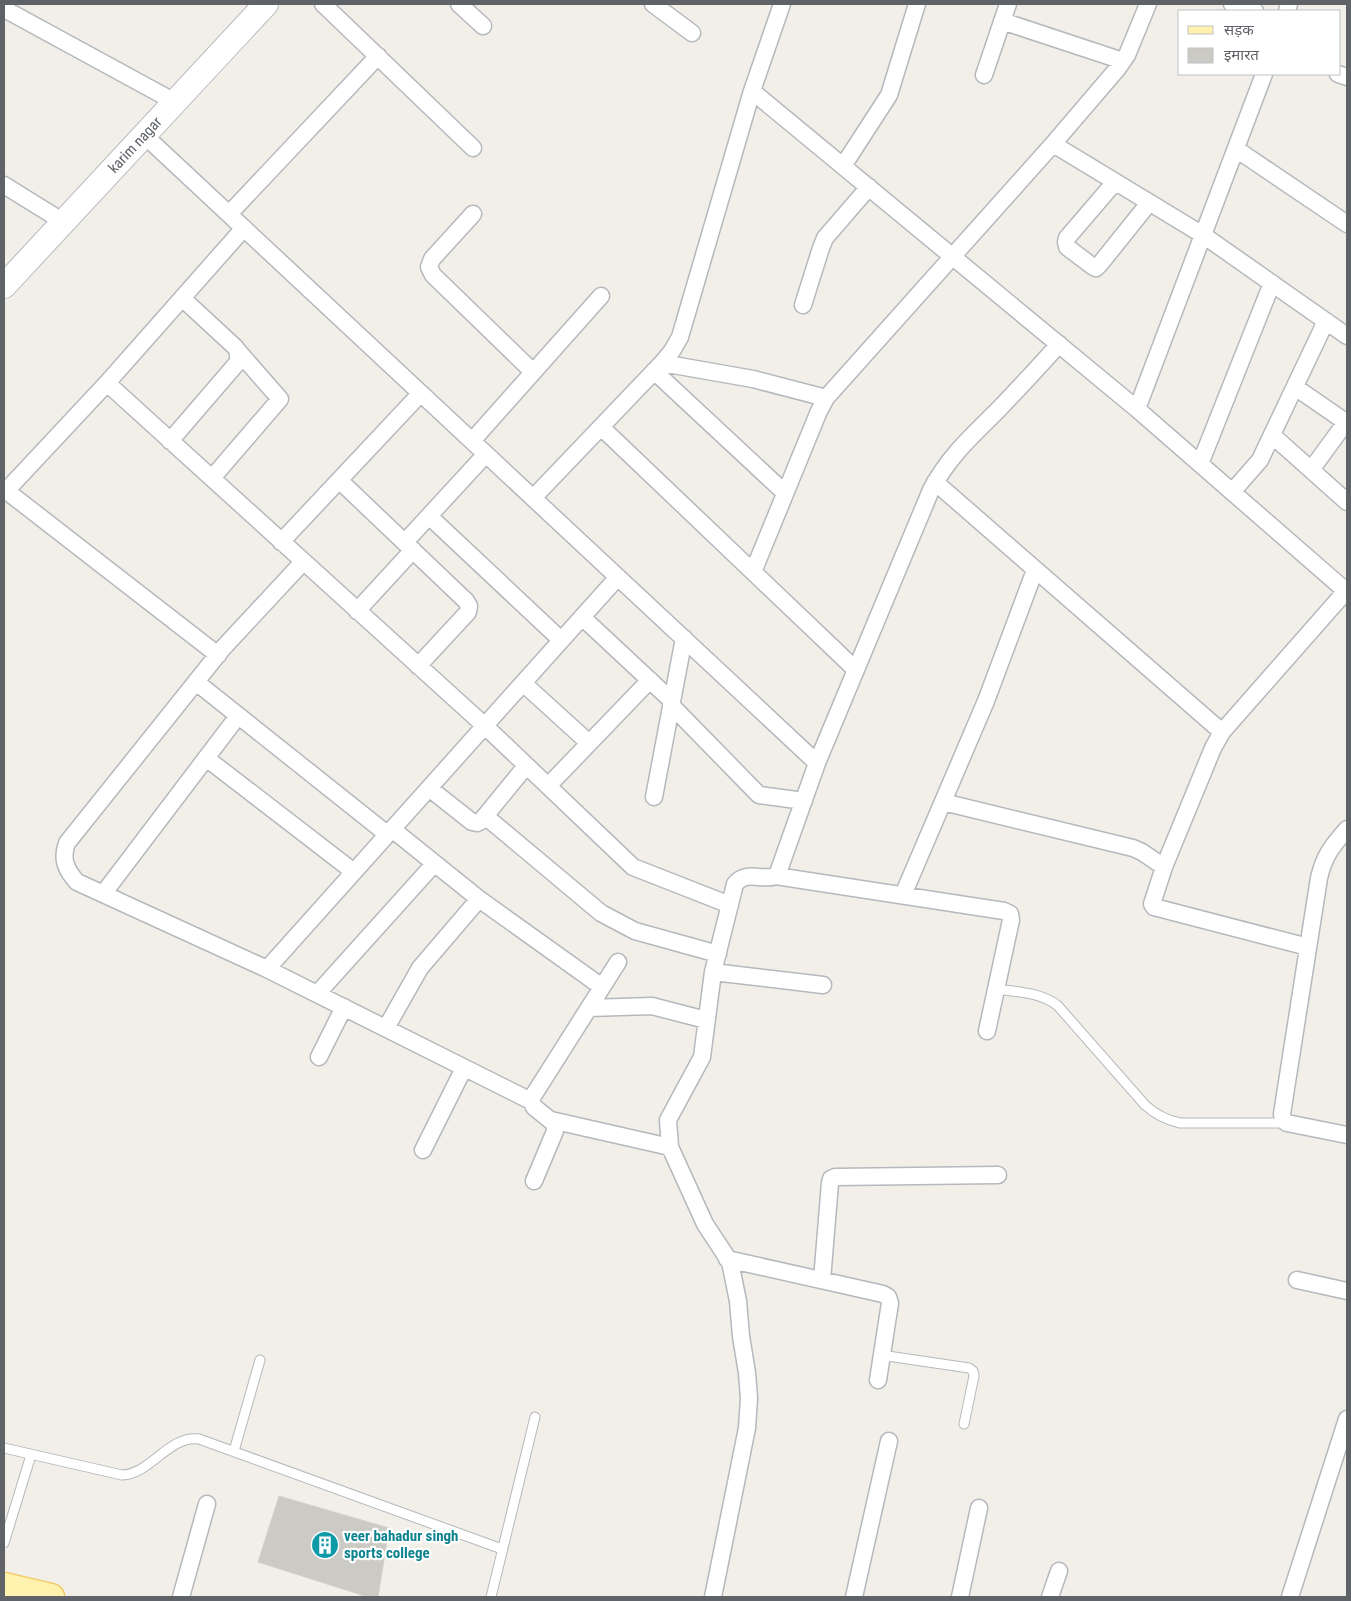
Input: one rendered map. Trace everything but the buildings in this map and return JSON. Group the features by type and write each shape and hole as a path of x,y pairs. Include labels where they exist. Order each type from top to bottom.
{"main road":[{"path":"4,1586 51,1597"}],"street":[{"path":"5,4 8,11 175,102"},
{"name":"karim nagar","path":"4,286 62,221 144,136 266,4"},
{"path":"323,4 472,148"},
{"path":"459,4 483,26"},
{"path":"653,4 692,33"},
{"path":"534,498 658,367 672,351 680,337 752,91 782,4"},
{"path":"843,166 889,96 916,4"},
{"path":"984,75 1008,4"},
{"path":"753,572 826,398 1054,144 1123,61 1148,4"},
{"path":"1232,4 1252,10"},
{"path":"1002,21 1123,61"},
{"path":"229,214 378,56"},
{"path":"1137,409 1264,75"},
{"path":"752,91 1137,409 1347,592 1222,732 1213,748 1164,867 1152,904 1154,907 1308,946"},
{"path":"144,136 817,763"},
{"path":"1054,144 1203,235 1347,336"},
{"path":"1236,148 1347,224"},
{"path":"1116,182 1067,238 1067,246 1092,266 1096,268 1100,264 1149,202"},
{"path":"4,185 62,221"},
{"path":"803,305 825,238 868,187"},
{"path":"474,214 432,259 429,267 433,275 533,372"},
{"path":"218,655 5,490 107,383 244,228"},
{"path":"1200,464 1272,283"},
{"path":"472,441 601,296"},
{"path":"182,298 238,351 280,399 212,478"},
{"path":"1232,492 1260,460 1326,321"},
{"path":"776,876 817,763 940,471 1059,344"},
{"path":"170,441 238,362 238,351"},
{"path":"658,367 753,379 826,398"},
{"path":"658,367 785,493"},
{"path":"107,383 485,726 633,867 730,905"},
{"path":"1295,387 1346,423 1311,470"},
{"path":"281,542 421,393"},
{"path":"601,427 856,670"},
{"path":"1272,434 1347,502"},
{"path":"357,610 409,546 429,516 486,454"},
{"path":"340,480 469,606 468,612 418,666"},
{"path":"935,482 1222,732"},
{"path":"429,516 561,640"},
{"path":"303,562 218,655 196,682 67,843 64,860 71,876 77,882 267,969 531,1101 534,1107 555,1124 555,1131 534,1181"},
{"path":"903,895 986,701 1035,570"},
{"path":"267,969 618,577"},
{"path":"582,617 650,680 759,795 804,801"},
{"path":"654,797 684,638"},
{"path":"548,786 650,680"},
{"path":"196,682 479,899 602,987"},
{"path":"523,683 589,743"},
{"path":"103,894 238,716"},
{"path":"206,758 354,872"},
{"path":"429,788 472,822 477,823 485,816 526,766"},
{"path":"943,802 1133,848 1148,855 1164,867"},
{"path":"485,816 601,913 635,931 718,954"},
{"path":"1345,837 1329,850 1323,863 1282,1114 1287,1123 1347,1136"},
{"path":"317,994 434,864"},
{"path":"713,1597 747,1428 749,1398 747,1373 738,1301 730,1262 705,1224 670,1147 668,1120 702,1057 713,972 735,884 739,878 746,876 770,878 776,876 1004,911 1010,914 1011,920 987,1032"},
{"path":"386,1028 420,968 479,899"},
{"path":"531,1101 618,962"},
{"path":"713,972 823,985"},
{"path":"589,1008 652,1006 706,1020"},
{"path":"319,1057 344,1007"},
{"path":"424,1150 464,1068"},
{"path":"551,1120 670,1147"},
{"path":"822,1280 830,1183 835,1176 998,1175"},
{"path":"727,1259 883,1294 888,1297 890,1303 878,1380"},
{"path":"1297,1280 1347,1291"},
{"path":"1290,1597 1347,1419"},
{"path":"854,1597 889,1441"},
{"path":"181,1597 207,1504"},
{"path":"960,1597 979,1508"},
{"path":"1050,1597 1059,1571"}],"lane":[{"path":"996,989 1050,999 1144,1105 1155,1114 1168,1120 1180,1123 1287,1123"},
{"path":"881,1355 969,1368 973,1371 974,1376 964,1424"},
{"path":"234,1451 260,1360"},
{"path":"490,1597 535,1417"},
{"path":"4,1448 122,1475 134,1473 186,1439 199,1440 502,1549"},
{"path":"4,1543 31,1454"}],"place":[{"name":"veer bahadur singh sports college","path":"325,1545"}]}
